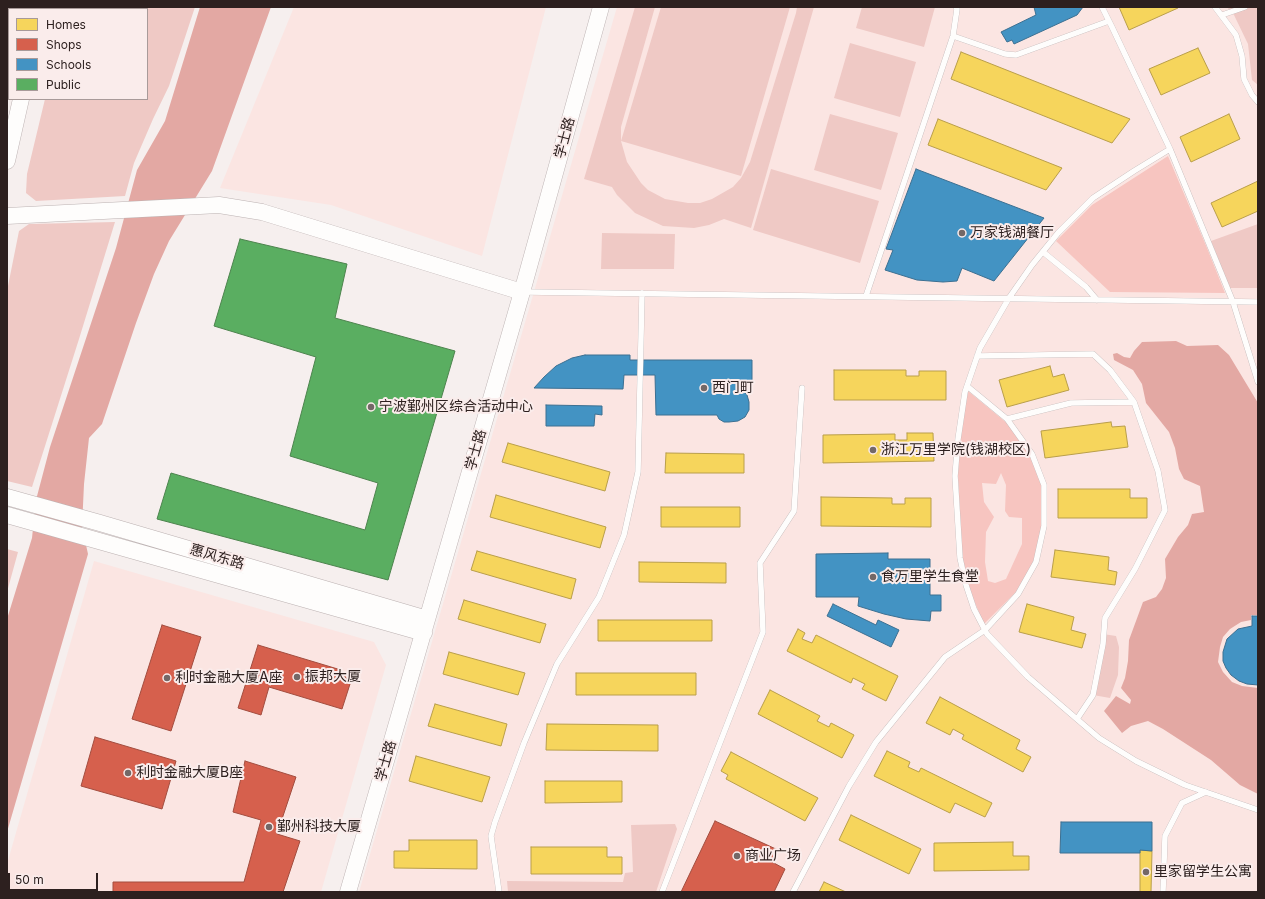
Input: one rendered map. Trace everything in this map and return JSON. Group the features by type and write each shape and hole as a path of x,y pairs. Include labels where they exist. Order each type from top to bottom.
{"street":[{"name":"学士路","path":"348,892 522,292 601,7"},
{"path":"7,161 21,100"},
{"path":"7,216 219,205 262,212 522,292"},
{"name":"惠风东路","path":"7,497 100,523 426,626"},
{"name":"惠风东路","path":"12,516 94,540 426,626"}],"lane":[{"path":"866,296 953,36 957,9 956,7"},
{"path":"1102,7 1170,149 1233,302 1258,382"},
{"path":"1215,7 1236,35 1242,56 1244,80 1252,95 1258,102"},
{"path":"1222,15 1245,7"},
{"path":"953,36 1005,54 1016,55 1109,21"},
{"path":"1170,149 1134,170 1093,198 1058,233 1042,252 1009,298 980,348 965,392 958,439 955,476 960,558 966,585 974,609 987,634 1028,678 1100,738 1136,761 1185,785 1258,810"},
{"path":"1042,252 1086,287 1097,300"},
{"path":"522,292 1258,302"},
{"path":"499,892 491,836 495,822 524,743 557,664 599,597 624,534 638,472 642,293"},
{"path":"977,356 1093,354 1110,370 1134,402 1158,471 1165,510 1135,569 1105,618 1103,644 1092,695 1077,719"},
{"path":"793,892 849,786 876,742 945,657 985,630 1018,594 1036,562 1044,526 1044,485 1032,454 1007,419 967,386"},
{"path":"662,892 763,632 760,563 794,511 802,388"},
{"path":"1007,419 1071,403 1134,402"},
{"path":"1162,892 1165,836 1182,804 1206,792"}],"shaded area":[{"path":"195,7 169,86 134,163 125,196 36,201 26,193 27,174 45,100 148,100 148,8 67,8"},
{"path":"200,7 271,7 212,171 169,241 154,274 136,323 102,424 89,438 84,484 82,527 88,554 7,832 7,619 32,538 36,500 50,447 116,248 137,170 165,121"},
{"path":"294,7 546,7 482,256 331,205 220,188"},
{"name":"浙江万里学院(钱湖校区)","path":"617,7 1258,7 1258,892 359,892"},
{"path":"635,7 655,7 621,127 621,141 627,162 641,183 648,190 665,199 688,203 700,203 712,199 733,187 741,178 750,162 797,7 814,7 751,228 724,219 709,225 694,228 663,226 635,213 617,195 612,187 584,179"},
{"path":"661,7 790,7 741,176 621,141"},
{"path":"862,7 935,7 924,47 856,28"},
{"path":"1227,7 1258,7 1258,85 1252,80 1248,44 1234,15"},
{"path":"850,43 916,62 900,117 834,98"},
{"path":"830,114 898,133 881,190 814,170"},
{"path":"1168,156 1225,293 1110,292 1056,241 1092,205"},
{"path":"771,169 879,201 860,263 753,230"},
{"path":"115,222 32,487 7,481 7,291 19,231 29,224"},
{"path":"1258,224 1258,288 1230,288 1211,241"},
{"path":"602,233 675,234 674,269 601,269"},
{"path":"1176,341 1187,346 1218,345 1229,355 1258,403 1258,615 1251,615 1251,620 1241,622 1230,629 1223,637 1218,662 1223,672 1232,682 1242,686 1258,688 1258,794 1240,785 1211,760 1163,729 1148,721 1131,726 1122,733 1104,711 1116,696 1130,704 1131,700 1121,688 1125,678 1128,661 1129,640 1143,602 1156,597 1162,589 1166,578 1165,559 1178,537 1188,525 1192,514 1204,512 1200,486 1184,479 1179,469 1175,448 1169,432 1146,403 1142,384 1133,370 1114,360 1113,354 1117,353 1124,357 1130,358 1142,342"},
{"path":"968,391 1008,424 1031,455 1044,486 1042,524 1035,559 1016,592 984,624 967,584 962,554 958,476 959,444","holes":["1001,473 1006,485 1005,511 1009,517 1022,518 1022,544 1006,579 995,583 988,581 985,562 986,532 994,517 984,502 982,483 996,484"]},
{"path":"7,549 18,552 7,592"},
{"path":"94,561 374,642 386,665 321,892 7,892 7,864"},
{"path":"1103,634 1116,636 1119,647 1118,675 1110,698 1093,695"},
{"path":"675,824 677,829 656,892 508,892 507,881 623,882 625,873 633,872 631,825"}],"building: Homes":[{"path":"1119,7 1178,7 1178,8 1129,30"},
{"path":"1198,48 1210,73 1161,95 1149,69"},
{"path":"961,52 1130,119 1112,143 951,79"},
{"path":"1229,114 1240,139 1191,162 1180,137"},
{"path":"938,119 1062,168 1046,190 928,145"},
{"path":"1258,181 1258,211 1222,227 1211,203"},
{"path":"1050,366 1053,377 1064,374 1069,390 1007,407 999,380"},
{"path":"834,370 906,370 906,376 919,376 919,371 946,371 946,400 834,400"},
{"path":"1111,422 1112,427 1125,426 1128,447 1045,458 1041,431"},
{"path":"907,433 933,433 934,461 823,463 823,435 895,434 895,440 907,440"},
{"path":"508,443 610,472 605,491 502,462"},
{"path":"666,453 744,454 744,473 665,473"},
{"path":"1058,489 1130,489 1130,498 1147,498 1147,518 1058,518"},
{"path":"496,495 606,527 600,548 490,517"},
{"path":"821,497 892,498 892,504 905,504 905,498 931,498 931,527 821,526"},
{"path":"661,507 740,507 740,527 661,527"},
{"path":"1055,550 1109,557 1108,570 1117,572 1115,585 1051,577"},
{"path":"477,551 576,579 571,599 471,570"},
{"path":"639,562 726,563 726,583 639,582"},
{"path":"464,600 546,624 540,643 458,619"},
{"path":"1027,604 1074,617 1071,630 1086,634 1082,648 1019,632"},
{"path":"598,620 712,620 712,641 598,641"},
{"path":"798,629 805,633 802,639 812,643 816,635 898,676 886,701 862,689 865,684 853,678 851,683 787,651"},
{"path":"449,652 525,673 518,695 443,674"},
{"path":"576,673 696,673 696,695 576,695"},
{"path":"770,690 820,716 817,721 829,727 831,723 854,735 842,758 758,714"},
{"path":"940,697 1020,740 1016,749 1031,757 1023,772 962,739 964,735 953,729 950,735 926,723"},
{"path":"435,704 507,724 501,746 428,726"},
{"path":"547,724 658,725 658,751 546,750"},
{"path":"887,751 910,762 908,767 919,772 921,768 992,803 985,817 955,803 950,813 874,776"},
{"path":"731,752 818,798 805,821 726,779 728,775 721,771"},
{"path":"416,756 490,777 482,802 409,781"},
{"path":"545,781 622,781 622,802 545,803"},
{"path":"851,815 921,849 909,874 839,840"},
{"path":"409,840 477,840 477,869 394,868 394,851 409,851"},
{"path":"1013,842 1013,856 1029,856 1029,870 934,871 934,843"},
{"path":"531,847 607,847 607,857 622,857 622,874 531,874"},
{"name":"里家留学生公寓","path":"1140,850 1152,851 1151,892 1140,892"},
{"path":"824,882 846,892 819,892"}],"building: Shops":[{"name":"利时金融大厦A座","path":"162,625 201,637 171,731 132,719"},
{"name":"振邦大厦","path":"258,645 341,670 350,684 342,709 269,687 261,715 238,708"},
{"name":"利时金融大厦B座","path":"95,737 176,761 162,809 81,786"},
{"name":"鄞州科技大厦","path":"245,761 296,777 277,834 300,841 283,892 113,892 113,882 244,882 261,820 233,812"},
{"name":"商业广场","path":"715,821 778,850 772,862 785,869 774,892 681,892"}],"building: Schools":[{"path":"1034,7 1083,7 1077,15 1014,44 1012,40 1007,42 1001,32 1036,15"},
{"name":"万家钱湖餐厅","path":"916,169 1044,218 994,281 962,268 957,281 943,282 917,280 885,270 893,250 886,249"},
{"name":"西门町","path":"585,355 630,355 630,360 752,360 752,389 741,389 747,395 749,410 745,417 738,421 729,422 724,422 719,419 717,415 656,415 655,375 624,375 623,389 534,388 556,366 572,358"},
{"path":"546,405 602,406 602,415 595,414 594,426 546,426"},
{"name":"食万里学生食堂","path":"888,553 888,559 930,559 930,595 941,595 941,611 931,611 930,621 906,619 858,606 859,597 816,597 816,554"},
{"path":"833,604 876,625 878,620 899,630 891,647 827,616"},
{"path":"1252,616 1258,616 1258,685 1247,684 1239,681 1231,675 1223,661 1223,652 1227,639 1238,629 1252,626"},
{"path":"1061,822 1152,822 1152,851 1140,850 1140,853 1060,853"}],"building: Public":[{"name":"宁波鄞州区综合活动中心","path":"240,239 347,264 335,318 455,351 388,580 157,519 171,473 365,530 378,483 290,456 316,357 214,326"}],"place":[{"name":"万家钱湖餐厅","path":"962,233"},
{"name":"西门町","path":"704,388"},
{"name":"宁波鄞州区综合活动中心","path":"371,407"},
{"name":"浙江万里学院(钱湖校区)","path":"873,450"},
{"name":"食万里学生食堂","path":"873,577"},
{"name":"振邦大厦","path":"297,677"},
{"name":"利时金融大厦A座","path":"167,678"},
{"name":"利时金融大厦B座","path":"128,773"},
{"name":"鄞州科技大厦","path":"269,827"},
{"name":"商业广场","path":"737,856"},
{"name":"里家留学生公寓","path":"1146,872"}]}
